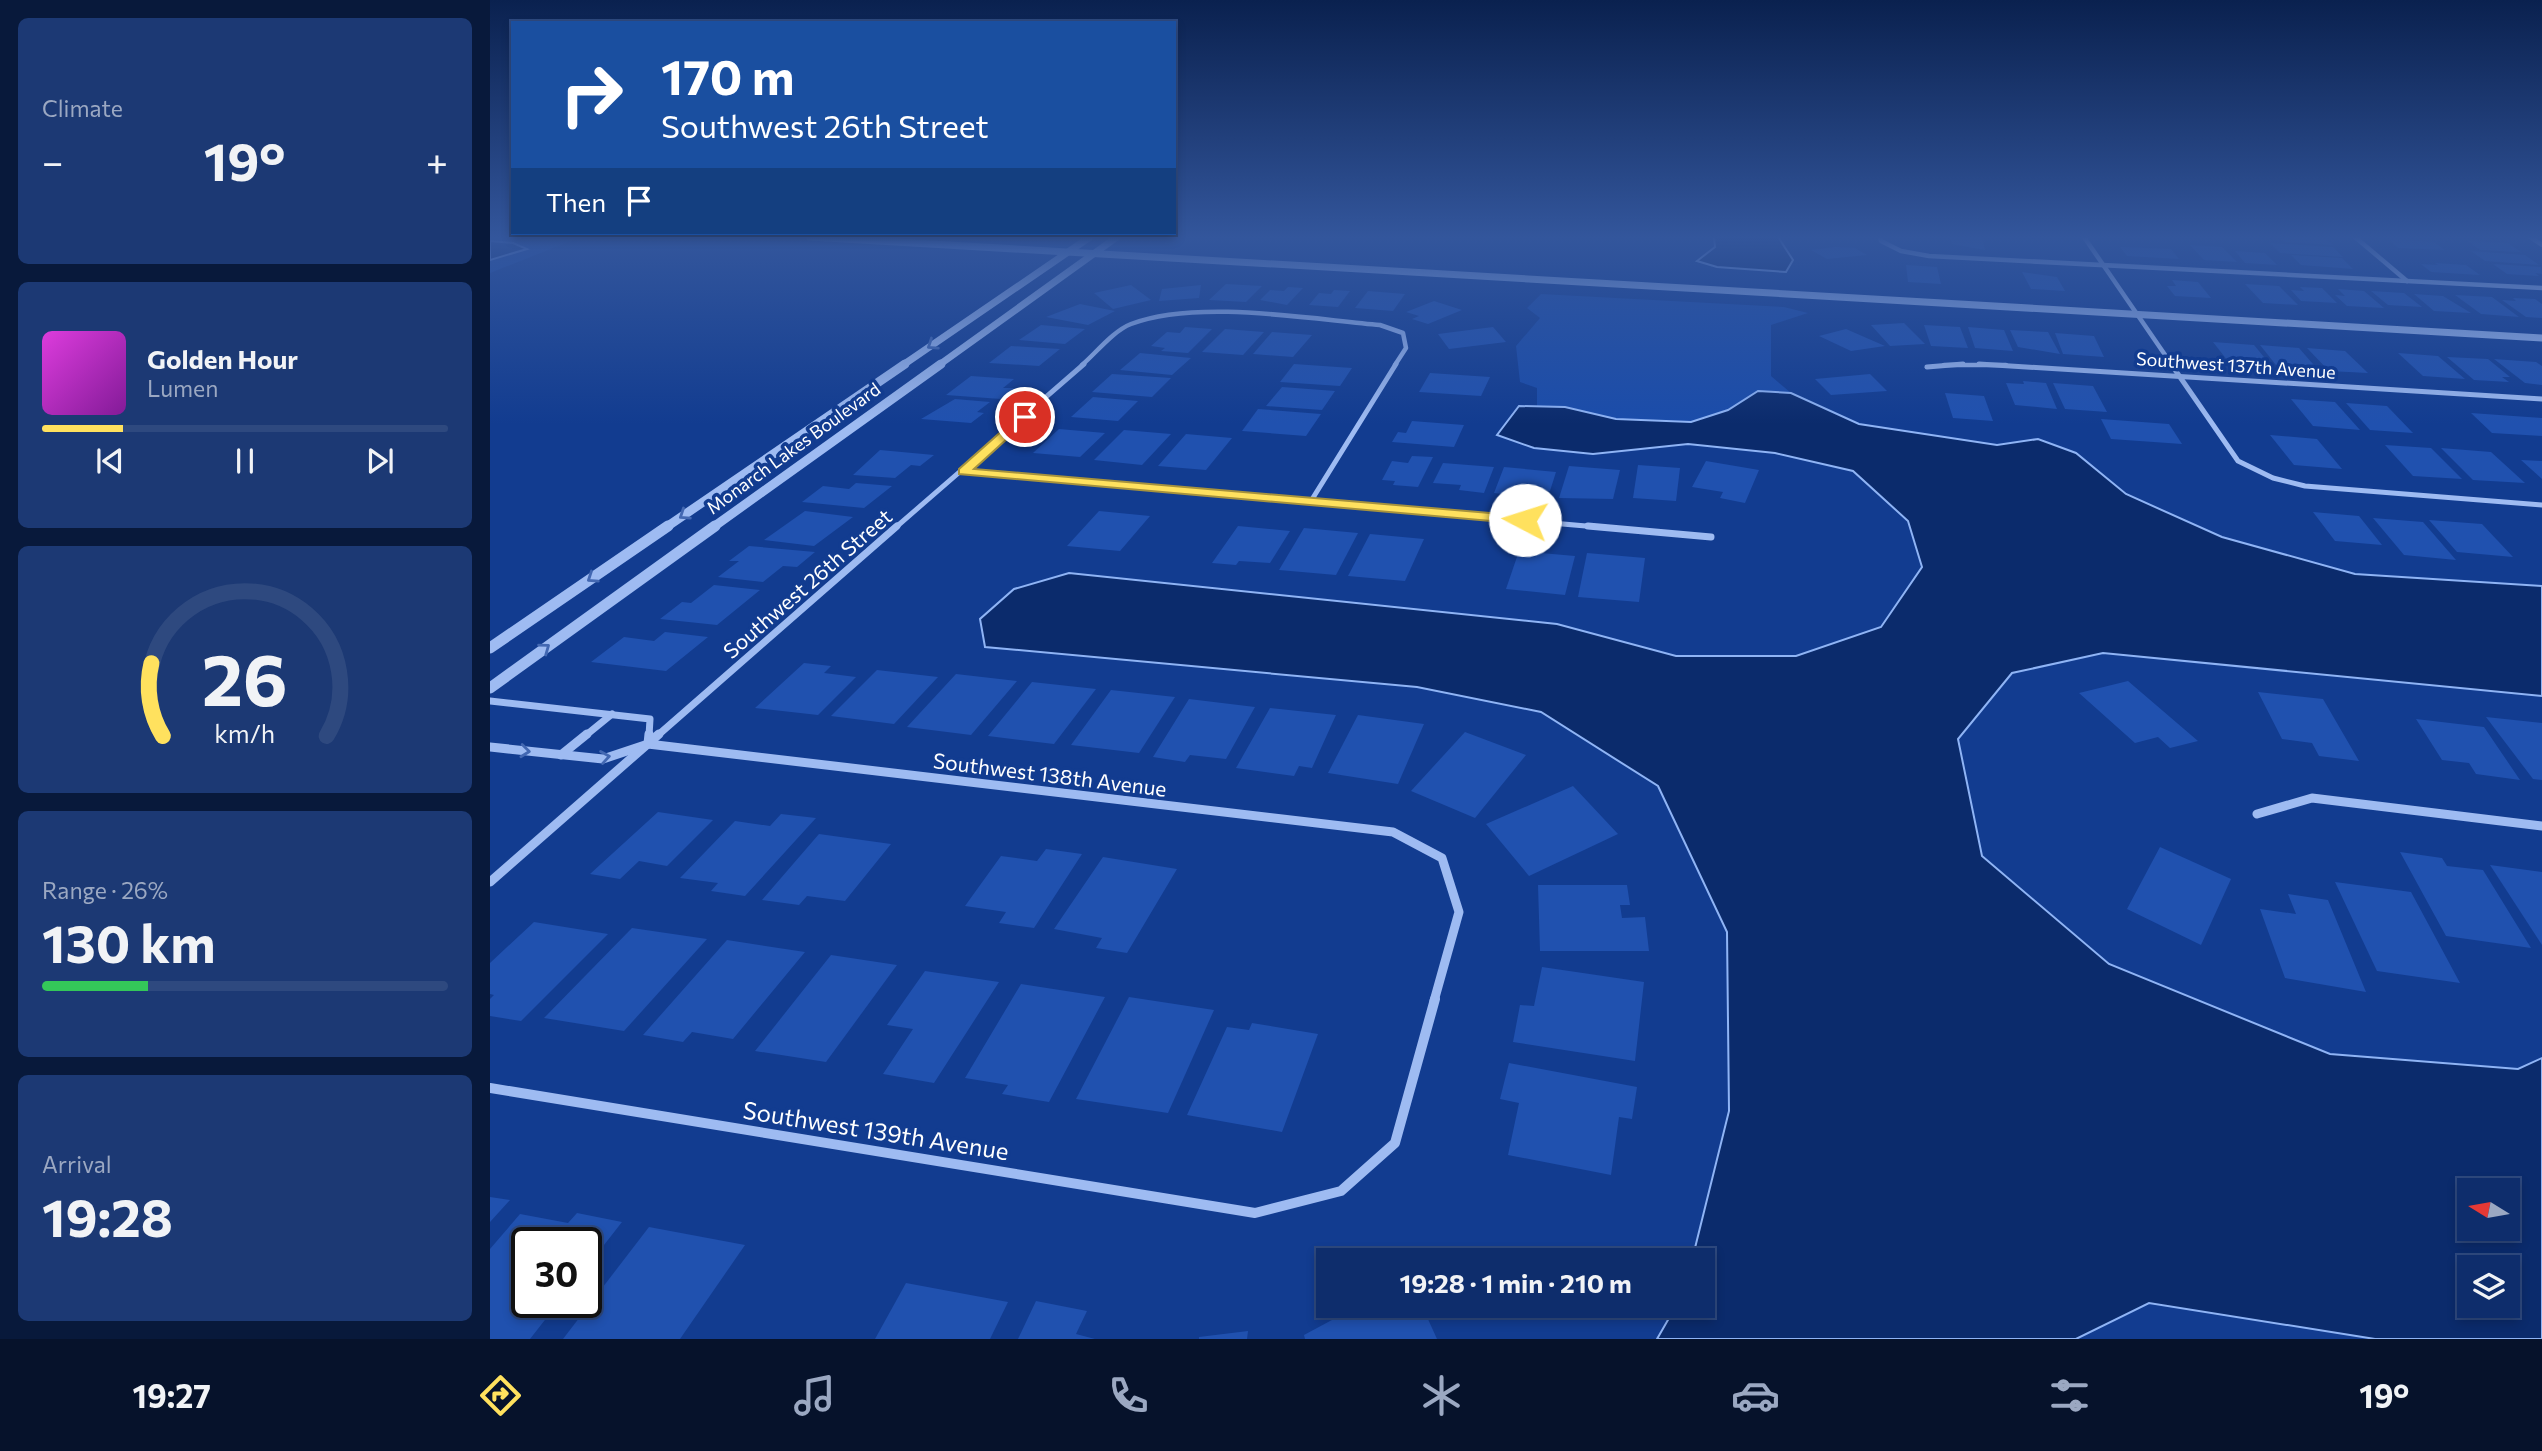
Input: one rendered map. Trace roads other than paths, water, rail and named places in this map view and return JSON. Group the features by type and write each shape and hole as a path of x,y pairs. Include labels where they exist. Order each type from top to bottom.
{"street":[{"name":"Monarch Lakes Boulevard","path":"490,648 998,299"},
{"name":"Monarch Lakes Boulevard","path":"490,688 1031,299"},
{"path":"1883,299 2542,338"},
{"path":"2126,299 2238,461 2273,478 2305,486 2542,505"},
{"name":"Southwest 26th Street","path":"490,882 1128,326 1151,317 1192,313 1380,325 1403,333 1406,348 1311,501"},
{"name":"Southwest 137th Avenue","path":"1927,368 1969,363 2179,374 2542,399"},
{"path":"963,471 1711,537"},
{"path":"490,701 650,719 648,744"},
{"path":"561,755 612,714"},
{"name":"Southwest 138th Avenue","path":"490,747 603,759 648,744 1394,832 1442,858 1459,912 1395,1143 1342,1191 1255,1213"},
{"path":"2257,814 2312,799 2542,825"},
{"name":"Southwest 139th Avenue","path":"490,1088 1255,1213"}]}
